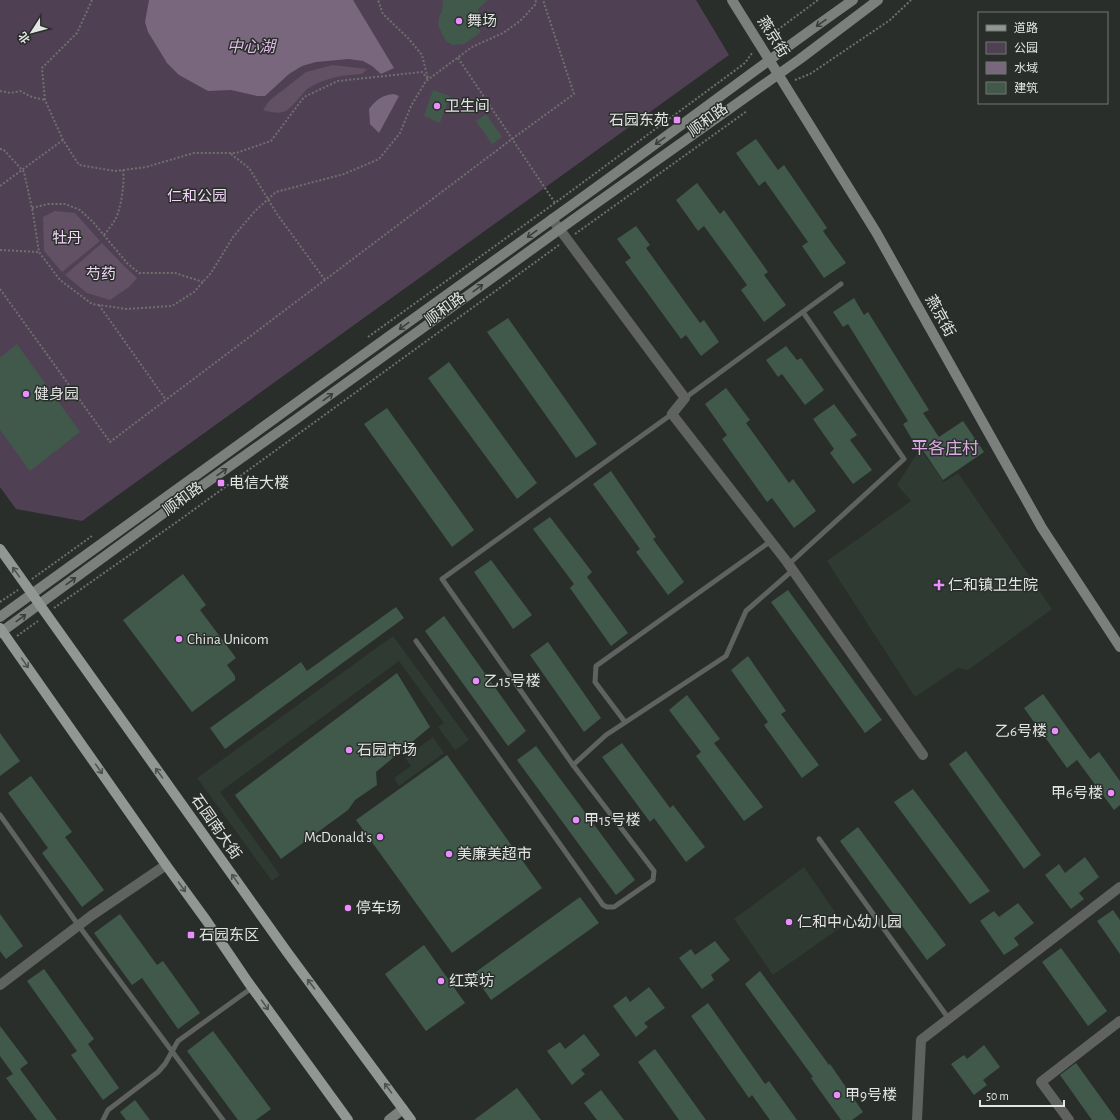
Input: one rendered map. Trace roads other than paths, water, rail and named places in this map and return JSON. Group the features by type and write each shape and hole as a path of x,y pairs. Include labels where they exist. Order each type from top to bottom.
{"main road":[{"name":"燕京街","path":"732,0 876,232 1042,528 1120,647"},
{"name":"顺和路","path":"0,617 561,213 853,0"},
{"name":"顺和路","path":"1,630 40,604 172,507 800,59 878,0"},
{"name":"石园南大街","path":"0,549 287,952 411,1120"},
{"path":"1,630 348,1120"},
{"path":"389,1120 404,1109"}],"street":[{"path":"552,219 685,398 672,414 772,541 923,755"},
{"path":"0,985 79,926 166,865"},
{"path":"917,1120 921,1040 1120,887"},
{"path":"1070,1120 1041,1082 1120,1020"}],"lane":[{"path":"685,398 841,284"},
{"path":"573,765 606,735 726,656 746,611 904,459 802,312"},
{"path":"416,641 603,905 607,907 614,907 653,880 654,871 573,765 442,579 672,414"},
{"path":"625,722 594,682 596,666 772,541"},
{"path":"0,815 79,926 223,1120"},
{"path":"819,839 949,1019"},
{"path":"102,1120 108,1110 158,1072 165,1064 178,1041 253,987"}],"water":[{"name":"中心湖","path":"149,0 353,0 394,68 381,74 372,66 363,61 349,59 316,62 302,66 289,74 265,96 257,96 231,90 208,91 179,75 167,63 148,32 145,22"},
{"path":"394,94 399,96 379,133 370,124 369,109 380,98"}],"place":[{"name":"舞场","path":"459,21"},
{"name":"卫生间","path":"437,106"},
{"name":"石园东苑","path":"677,120"},
{"name":"健身园","path":"26,394"},
{"name":"电信大楼","path":"221,483"},
{"name":"仁和镇卫生院","path":"939,585"},
{"name":"China Unicom","path":"179,639"},
{"name":"乙15号楼","path":"476,681"},
{"name":"乙6号楼","path":"1055,731"},
{"name":"石园市场","path":"349,750"},
{"name":"甲6号楼","path":"1111,793"},
{"name":"甲15号楼","path":"576,820"},
{"name":"McDonald's","path":"380,837"},
{"name":"美廉美超市","path":"449,854"},
{"name":"停车场","path":"348,908"},
{"name":"仁和中心幼儿园","path":"789,922"},
{"name":"石园东区","path":"191,935"},
{"name":"红菜坊","path":"441,981"},
{"name":"甲9号楼","path":"837,1095"}],"district":[{"name":"平各庄村","path":"945,448"}],"park label":[{"name":"仁和公园","path":"197,196"},
{"name":"牡丹","path":"67,238"},
{"name":"芍药","path":"101,274"}]}
